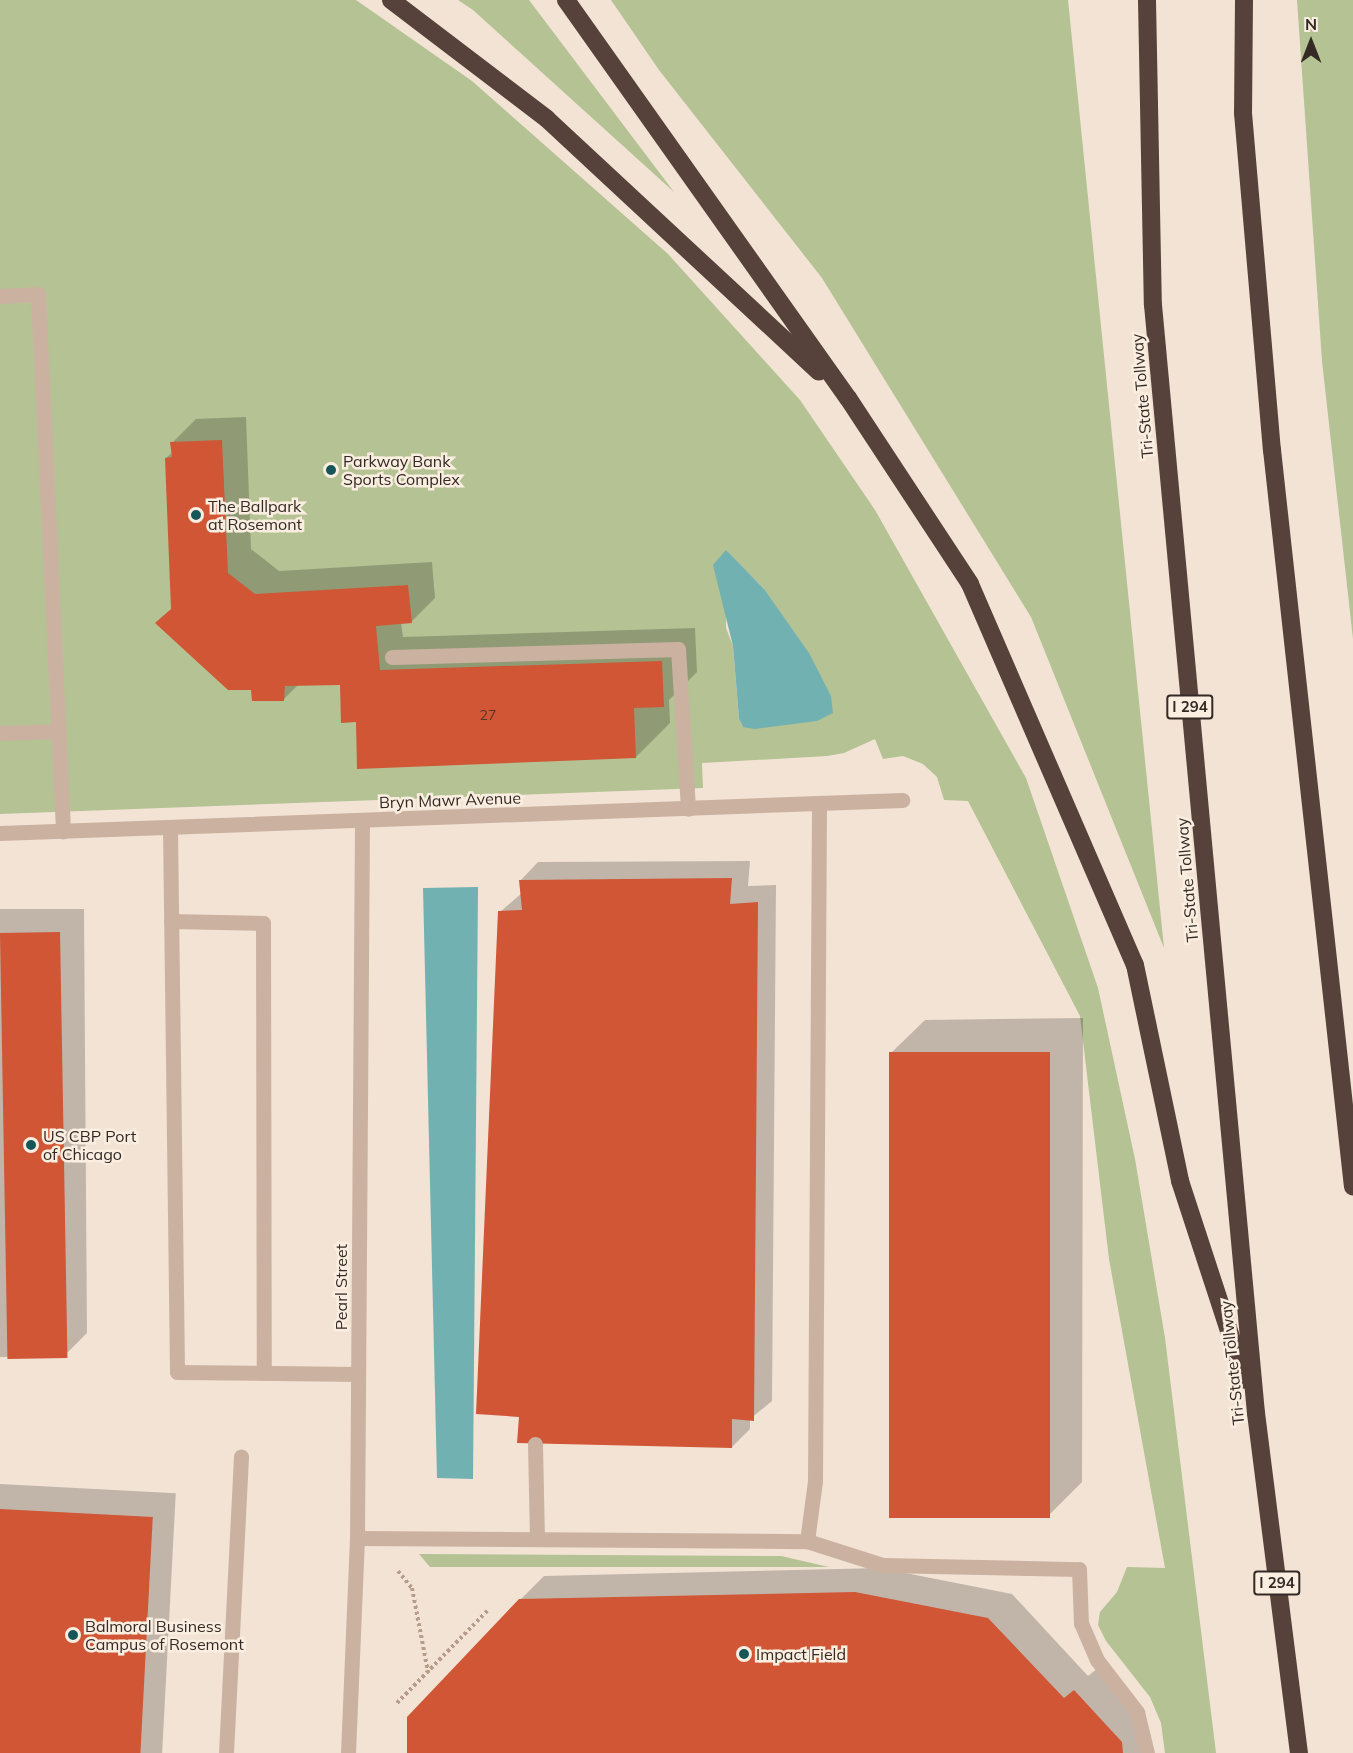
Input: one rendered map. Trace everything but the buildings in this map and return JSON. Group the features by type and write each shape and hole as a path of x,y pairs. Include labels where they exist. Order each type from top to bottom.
{"highway":[{"path":"390,0 547,119 848,398"},
{"path":"566,0 848,398 970,584 1136,964 1180,1181 1256,1413"},
{"name":"Tri-State Tollway","path":"1147,0 1153,305 1256,1413 1299,1753"},
{"path":"1244,0 1244,113 1272,450 1353,1187"}],"street":[{"path":"0,296 38,294 63,831"},
{"path":"392,657 678,649 688,809"},
{"path":"0,733 58,731"},
{"name":"Bryn Mawr Avenue","path":"0,834 902,800"},
{"path":"807,1541 815,1481 819,803"},
{"name":"Pearl Street","path":"348,1753 357,1538 362,821"},
{"path":"171,828 177,1372 358,1374"},
{"path":"171,921 263,923 264,1373"},
{"path":"535,1444 537,1539"},
{"path":"226,1753 241,1456"},
{"path":"357,1538 807,1541 882,1565 1079,1569 1082,1623 1097,1660 1137,1712 1147,1753"}],"path":[{"path":"398,1570 412,1588 428,1672"},
{"path":"397,1703 488,1610"}],"green space":[{"name":"Parkway Bank Sports Complex","path":"0,0 356,0 472,81 668,254 800,400 875,510 1026,778 1098,988 1135,1159 1165,1338 1216,1753 1165,1753 1161,1723 1150,1697 1106,1641 1098,1625 1100,1612 1117,1592 1127,1567 1165,1568 1109,1259 1080,1016 968,801 944,800 937,777 923,764 903,756 883,759 875,739 844,753 827,756 702,763 703,788 0,814","holes":["726,551 764,589 743,727 739,719 733,646 726,628"]},
{"path":"458,0 529,0 674,192 473,10"},
{"path":"611,0 1068,0 1164,948 1031,617 822,278 659,70"},
{"path":"1297,0 1353,0 1353,639 1322,361"},
{"path":"419,1554 781,1556 829,1567 430,1567"}],"water":[{"path":"726,550 764,589 809,653 831,696 833,713 817,721 755,729 743,727 739,719 733,646 713,565"},
{"path":"478,887 473,1479 437,1478 423,888"}],"place":[{"name":"Parkway Bank Sports Complex","path":"331,470"},
{"name":"The Ballpark at Rosemont","path":"196,515"},
{"name":"US CBP Port of Chicago","path":"31,1145"},
{"name":"Balmoral Business Campus of Rosemont","path":"73,1635"},
{"name":"Impact Field","path":"744,1654"}]}
